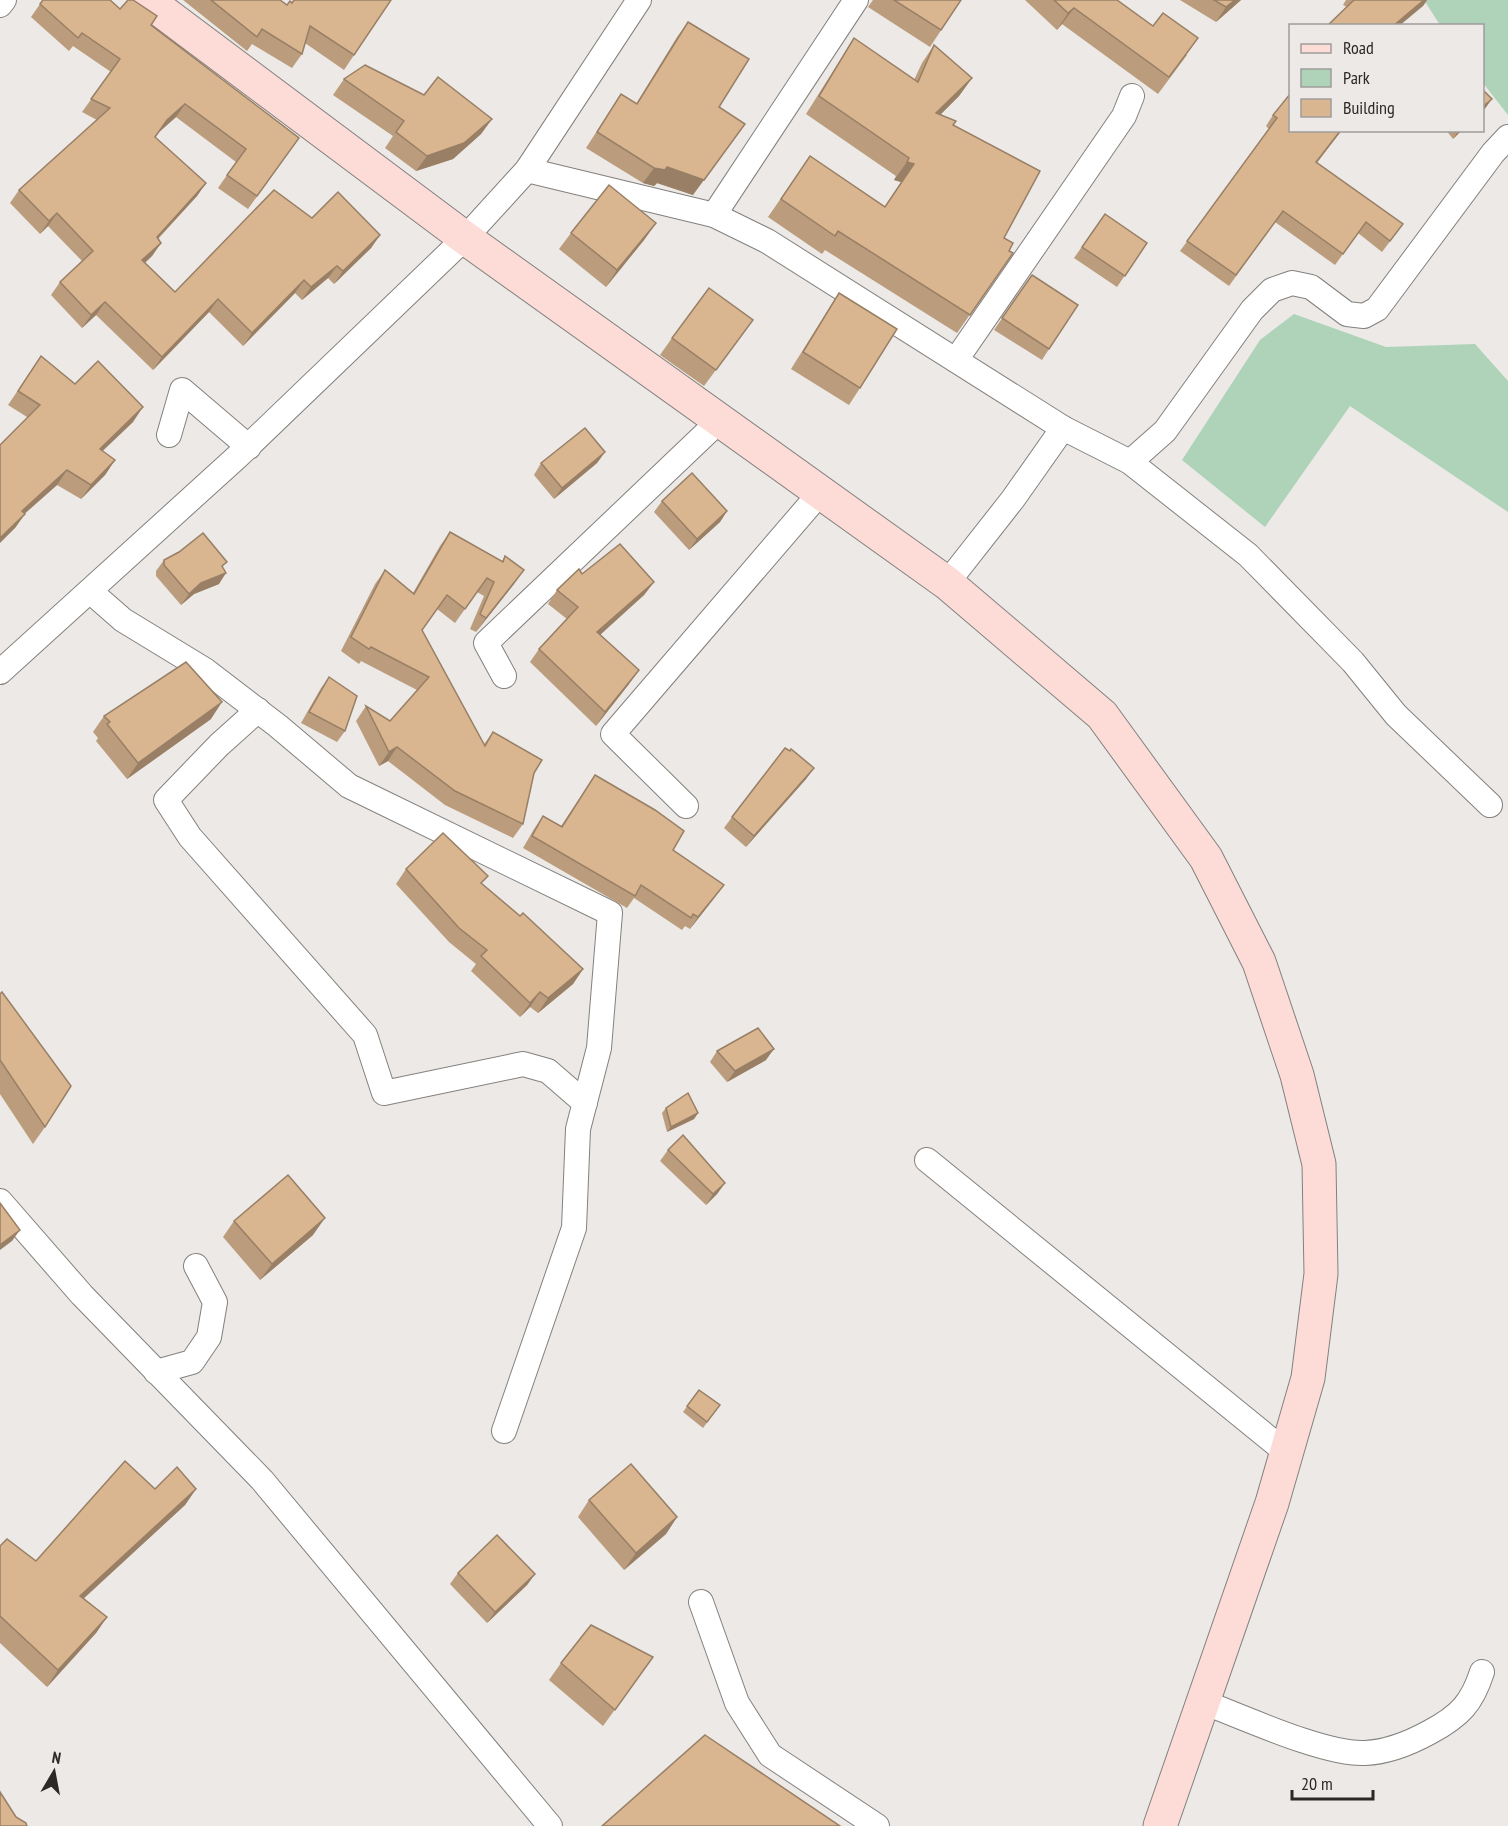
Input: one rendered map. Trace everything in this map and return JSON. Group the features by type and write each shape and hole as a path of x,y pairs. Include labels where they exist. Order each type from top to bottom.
{"main road":[{"path":"147,0 465,238 947,583 1102,715 1206,858 1259,962 1298,1075 1319,1164 1321,1274 1308,1378 1287,1453 1160,1826"}],"street":[{"path":"0,5 4,0"},
{"path":"0,672 92,592 249,447 465,238 527,170 639,0"},
{"path":"714,215 856,0"},
{"path":"956,360 1124,116 1132,96"},
{"path":"1130,462 1165,431 1252,310 1272,290 1292,283 1311,287 1347,314 1364,316 1377,309 1493,153 1508,137"},
{"path":"527,170 714,215 767,241 1063,428 1130,462 1248,555 1345,653 1396,715 1490,805"},
{"path":"169,435 182,390 249,447"},
{"path":"504,676 486,643 719,420"},
{"path":"947,583 1013,499 1063,428"},
{"path":"686,806 613,734 820,492"},
{"path":"92,592 123,620 205,670 258,710 349,786 610,913 599,1048 578,1129 574,1228 504,1431"},
{"path":"258,710 219,745 166,800 198,845 365,1035 384,1093 523,1065 548,1071 585,1102"},
{"path":"927,1160 1287,1453"},
{"path":"0,1201 82,1295 262,1480 549,1826"},
{"path":"156,1372 192,1362 209,1337 215,1302 196,1266"},
{"path":"701,1602 737,1703 770,1755 877,1826"},
{"path":"1203,1702 1324,1747 1364,1753 1396,1748 1453,1719 1474,1695 1482,1672"}],"green space":[{"path":"1424,0 1508,0 1508,115 1484,84 1484,24 1439,24"},
{"path":"1294,314 1386,347 1475,344 1508,381 1508,512 1350,406 1265,527 1182,460 1260,340"}],"building":[{"path":"43,0 110,0 120,9 128,0 133,0 157,16 151,25 299,138 257,196 227,175 246,149 185,104 167,120 155,137 206,183 157,237 161,243 142,260 175,292 274,190 312,218 338,192 380,235 343,271 337,266 311,287 304,280 252,333 218,299 162,357 105,302 91,315 60,282 93,251 57,213 49,221 19,190 110,108 91,99 120,59 82,33 78,38 40,4"},
{"path":"211,0 280,0 287,5 294,0 391,0 354,55 310,26 302,54 262,29 257,37"},
{"path":"894,0 961,0 941,30"},
{"path":"1054,0 1117,0 1153,26 1163,13 1198,38 1169,77 1074,8 1068,13"},
{"path":"1214,0 1235,0 1226,7"},
{"path":"1354,0 1424,0 1395,24 1329,24"},
{"path":"688,22 749,59 719,107 745,124 704,180 667,167 665,170 654,168 597,132 621,94 637,104"},
{"path":"854,38 918,82 934,45 972,78 936,113 956,121 953,125 1040,171 1004,238 1013,243 1009,251 1013,253 970,315 838,231 835,236 781,199 810,156 885,207 914,164 907,162 909,158 819,96"},
{"path":"365,65 424,95 438,77 492,119 464,143 427,156 396,132 404,121 344,79"},
{"path":"1484,91 1492,99 1484,105"},
{"path":"1289,95 1289,132 1339,132 1316,162 1403,224 1390,241 1366,222 1343,254 1283,211 1236,275 1187,241 1277,118 1273,115"},
{"path":"609,185 656,223 617,270 571,233"},
{"path":"1105,214 1147,243 1125,276 1082,247"},
{"path":"1032,275 1078,305 1049,349 1002,318"},
{"path":"709,288 753,320 716,370 672,338"},
{"path":"839,293 897,329 860,388 803,352"},
{"path":"41,356 75,384 98,361 143,407 100,449 115,460 91,485 67,470 22,511 25,514 0,538 0,445 40,405 18,391"},
{"path":"585,428 605,452 562,488 541,463"},
{"path":"692,473 727,511 697,539 662,501"},
{"path":"450,532 503,562 505,556 524,570 486,618 480,614 494,582 487,578 465,609 447,595 422,630 485,746 493,732 542,760 534,773 523,824 455,791 397,747 389,752 366,706 390,721 429,677 371,647 369,649 351,637 385,570 414,594"},
{"path":"203,533 227,562 222,566 226,573 201,583 189,594 164,565 164,560 179,552"},
{"path":"620,544 654,582 597,632 639,670 605,712 539,649 578,607 557,590 579,569 582,574"},
{"path":"186,662 222,702 138,763 107,724 110,722 104,716"},
{"path":"329,677 357,696 345,731 309,712"},
{"path":"785,748 790,751 791,749 814,768 754,836 732,817"},
{"path":"595,775 655,810 684,831 673,850 724,885 698,917 693,914 691,918 641,885 635,896 532,836 543,816 562,827"},
{"path":"443,833 488,876 481,883 520,916 523,913 583,969 548,998 540,992 530,1003 481,956 487,950 459,928 406,869"},
{"path":"2,992 71,1086 45,1127 0,1060 0,994"},
{"path":"758,1028 774,1049 735,1071 717,1051"},
{"path":"688,1093 698,1113 671,1127 666,1108"},
{"path":"683,1135 725,1183 713,1194 668,1150"},
{"path":"288,1175 325,1218 272,1264 234,1221"},
{"path":"0,1203 20,1230 0,1245"},
{"path":"699,1390 720,1405 707,1422 687,1406"},
{"path":"125,1461 155,1489 177,1467 196,1489 80,1596 107,1617 58,1670 0,1616 0,1546 7,1539 36,1561"},
{"path":"631,1464 677,1517 636,1553 589,1500"},
{"path":"497,1535 535,1574 495,1612 458,1573"},
{"path":"591,1625 653,1657 615,1710 561,1663"},
{"path":"705,1735 840,1826 602,1826"},
{"path":"0,1792 16,1817 27,1826 0,1826"}]}
